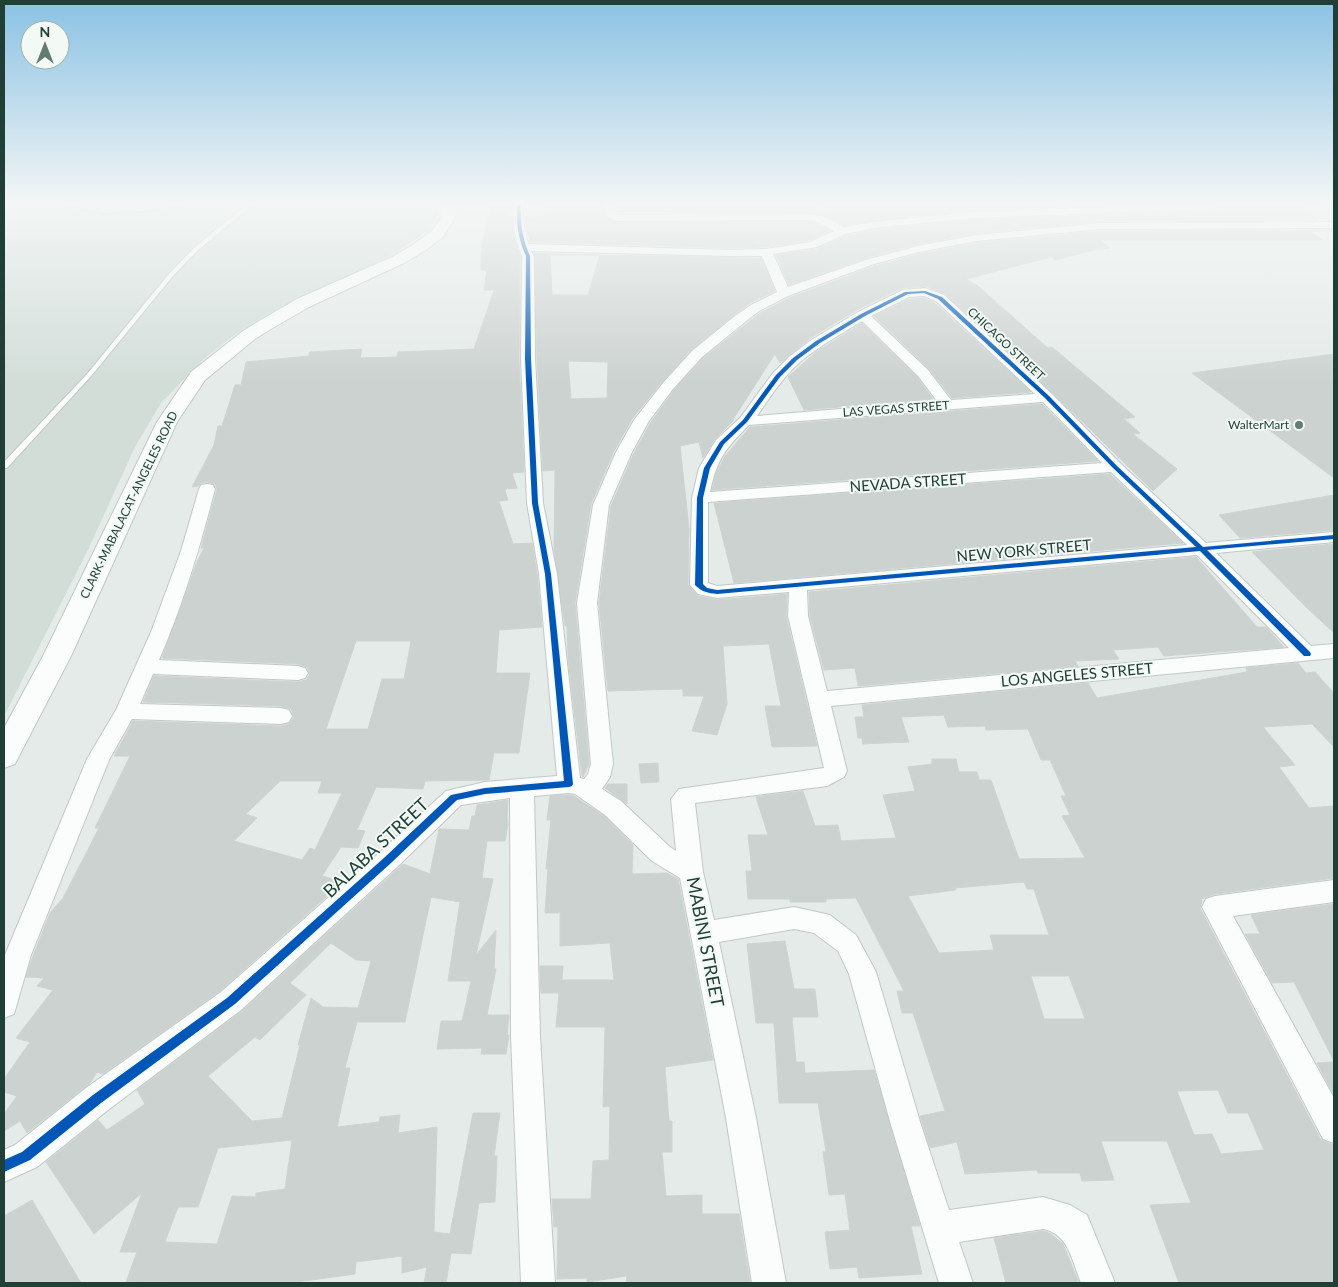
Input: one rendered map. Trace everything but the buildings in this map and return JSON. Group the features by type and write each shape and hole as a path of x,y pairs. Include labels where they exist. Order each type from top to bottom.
{"main road":[{"name":"CLARK-MABALACAT-ANGELES ROAD","path":"4,756 56,656 167,422 198,376 249,335 265,325 303,303 391,263"}],"street":[{"path":"528,263 528,359 535,503 548,574 578,788"},
{"path":"772,263 784,294"},
{"path":"578,788 599,777 602,764 587,603 601,505 624,452 642,420 668,386 697,354 713,340 755,308 784,294 870,263"},
{"name":"CHICAGO STREET","path":"717,592 705,590 699,584 700,498 708,468 722,443 745,420 778,376 795,359 818,342 863,315 907,293 920,292 934,294 940,298 1047,397 1115,467 1202,549 1307,654"},
{"path":"863,315 923,372 948,405"},
{"name":"LAS VEGAS STREET","path":"745,420 1047,397"},
{"name":"NEVADA STREET","path":"700,498 1115,467"},
{"path":"4,1005 18,955 98,759 126,711 161,632 190,551 207,489"},
{"name":"NEW YORK STREET","path":"717,592 1334,537"},
{"path":"798,585 798,616 820,699"},
{"name":"LOS ANGELES STREET","path":"820,699 1334,651"},
{"path":"145,667 298,672"},
{"name":"MABINI STREET","path":"769,1283 741,1118 705,933 691,872 684,799 687,795 827,777 836,771 820,699"},
{"path":"126,711 281,716"},
{"path":"522,788 522,914 532,1197 538,1283"},
{"name":"BALABA STREET","path":"4,1166 26,1156 96,1099 230,1001 388,860 454,797 485,791 522,788 578,788"},
{"path":"578,788 613,808 662,854 691,872"},
{"path":"1334,891 1216,907 1334,1128"},
{"path":"705,933 794,918 821,923 846,943 862,972 906,1125 956,1283"},
{"path":"940,1228 1043,1213 1060,1216 1075,1228 1098,1283"}],"lane":[{"path":"4,466 90,374 182,263"}],"shaded area":[{"path":"4,263 375,263 263,317 230,338 203,360 161,403 135,447 86,554 4,716"}],"cycle path":[{"path":"4,1166 26,1156 97,1099 231,1001 388,860 454,797 485,791 569,784 548,574 535,503 528,359 528,263"},
{"path":"1307,654 1202,549 1115,467 1047,397 940,298 925,292 907,293 863,315 818,342 795,359 778,376 745,421 722,443 707,468 700,498 699,585 705,590 717,592 871,579 1180,551 1257,544 1334,537"}],"place":[{"name":"WalterMart","path":"1299,425"}]}
